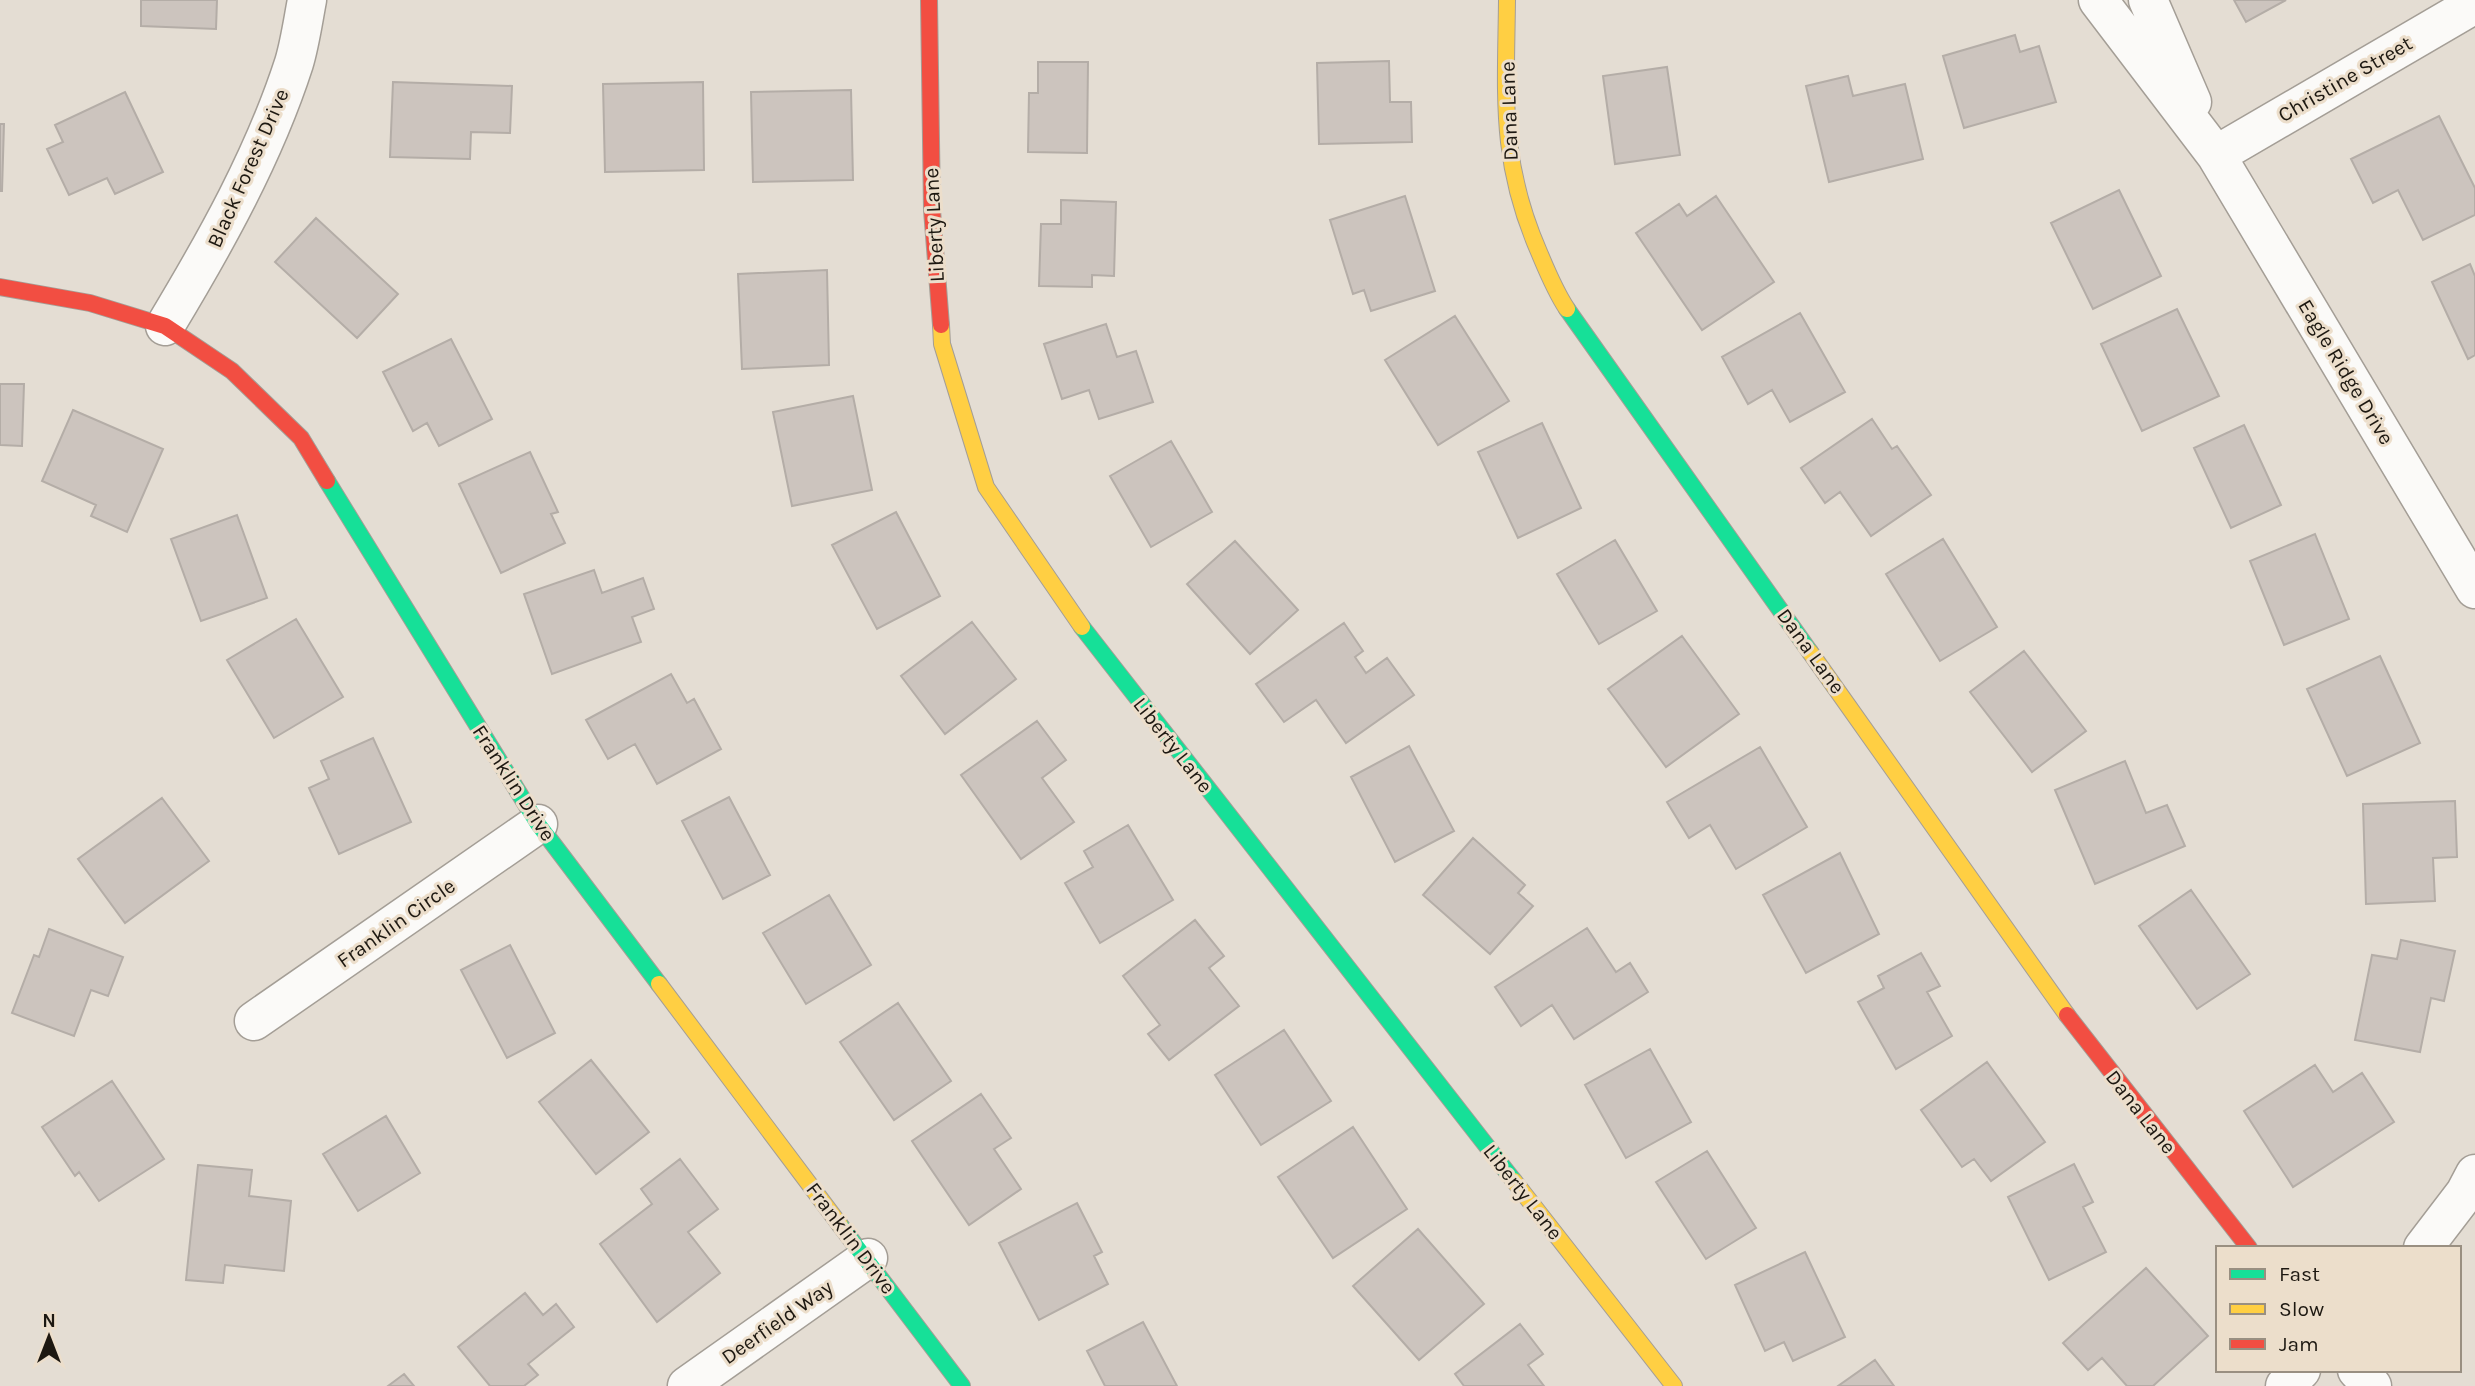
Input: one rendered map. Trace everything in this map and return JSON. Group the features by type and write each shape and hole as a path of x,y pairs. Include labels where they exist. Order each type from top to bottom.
{"street":[{"name":"Black Forest Drive","path":"165,326 213,247 271,126 295,60 307,0"},
{"name":"Liberty Lane","path":"929,0 932,210 942,344 986,487 1090,639 1674,1386"},
{"name":"Dana Lane","path":"1507,0 1507,139 1514,186 1533,240 1559,297 2074,1025 2247,1246"},
{"name":"Eagle Ridge Drive","path":"2098,0 2216,155 2475,589"},
{"name":"Eagle Ridge Drive","path":"2148,0 2216,155"},
{"name":"Christine Street","path":"2216,155 2475,4"},
{"name":"Franklin Drive","path":"0,288 90,303 165,326 232,371 301,438 538,824 962,1386"},
{"name":"Franklin Circle","path":"254,1021 538,824"},
{"path":"2425,1246 2465,1193 2475,1174"},
{"name":"Deerfield Way","path":"687,1386 868,1258"},
{"path":"2285,1386 2299,1372"},
{"path":"2359,1372 2372,1386"}],"building":[{"path":"141,0 217,0 216,29 141,26"},
{"path":"2234,0 2286,0 2246,22"},
{"path":"2015,35 2020,52 2039,46 2056,102 1964,128 1943,56"},
{"path":"1389,61 1390,102 1411,102 1412,142 1319,144 1317,63"},
{"path":"1038,62 1088,62 1087,153 1028,152 1029,93 1038,93"},
{"path":"1667,67 1680,155 1615,164 1603,76"},
{"path":"1848,76 1853,96 1905,84 1923,159 1829,182 1806,86"},
{"path":"393,82 512,86 510,133 471,132 470,159 390,157"},
{"path":"703,82 704,170 605,172 603,84"},
{"path":"851,90 853,180 753,182 751,92"},
{"path":"125,92 163,172 115,194 107,178 69,195 47,149 63,142 55,125"},
{"path":"2439,116 2475,188 2475,215 2423,240 2398,190 2373,203 2351,159"},
{"path":"0,124 4,124 2,191 0,191"},
{"path":"2119,190 2161,276 2093,309 2051,223"},
{"path":"1405,196 1435,291 1371,311 1364,290 1353,294 1330,220"},
{"path":"1716,196 1774,282 1702,330 1636,233 1679,204 1687,216"},
{"path":"1061,200 1116,202 1114,276 1092,275 1092,287 1039,286 1041,224 1061,224"},
{"path":"316,218 398,294 357,338 275,262"},
{"path":"2470,264 2475,276 2475,355 2468,359 2432,282"},
{"path":"827,270 829,365 742,369 738,274"},
{"path":"2177,309 2219,396 2142,431 2101,344"},
{"path":"1800,313 1845,392 1790,422 1772,390 1748,404 1722,357"},
{"path":"1455,316 1509,401 1438,445 1385,360"},
{"path":"1106,324 1117,357 1136,351 1153,402 1099,419 1089,390 1062,399 1044,344"},
{"path":"451,339 492,419 439,446 427,423 413,431 383,372"},
{"path":"0,384 24,384 22,446 0,445"},
{"path":"853,396 872,490 792,506 773,412"},
{"path":"73,410 163,449 127,532 91,516 96,505 42,481"},
{"path":"1872,419 1892,449 1897,446 1931,495 1871,536 1840,492 1825,503 1801,468"},
{"path":"1542,423 1581,508 1518,538 1478,452"},
{"path":"2244,425 2281,505 2231,528 2194,448"},
{"path":"1171,441 1212,512 1151,547 1110,476"},
{"path":"530,452 558,512 551,514 565,543 501,573 459,484"},
{"path":"896,512 940,596 877,629 832,545"},
{"path":"237,515 267,598 201,621 171,539"},
{"path":"2315,534 2349,619 2284,645 2250,561"},
{"path":"1943,539 1997,627 1940,661 1886,574"},
{"path":"1615,540 1657,611 1599,644 1557,574"},
{"path":"1235,541 1298,610 1250,654 1187,584"},
{"path":"594,570 602,593 643,578 654,609 632,617 641,642 552,674 524,594"},
{"path":"296,619 343,697 274,738 227,660"},
{"path":"972,622 1016,679 945,734 901,676"},
{"path":"1344,623 1363,651 1355,657 1366,673 1387,658 1414,695 1346,743 1316,700 1284,722 1256,684"},
{"path":"1682,636 1739,714 1666,767 1608,689"},
{"path":"2024,651 2086,731 2032,772 1970,692"},
{"path":"2380,656 2420,743 2347,776 2307,689"},
{"path":"671,674 687,703 694,699 721,749 657,784 635,744 608,759 586,720"},
{"path":"1037,721 1066,760 1042,778 1074,822 1021,859 961,775"},
{"path":"373,738 411,822 339,854 309,788 329,779 321,761"},
{"path":"1409,746 1454,831 1395,862 1351,777"},
{"path":"1760,747 1807,827 1736,869 1710,825 1689,838 1667,802"},
{"path":"2125,761 2146,813 2167,805 2185,846 2095,884 2055,790"},
{"path":"729,797 770,875 723,899 682,821"},
{"path":"162,798 209,861 125,923 78,859"},
{"path":"2455,801 2457,857 2433,858 2435,901 2366,904 2363,804"},
{"path":"1128,825 1173,900 1100,943 1065,883 1093,867 1084,851"},
{"path":"1473,838 1525,885 1518,893 1533,906 1490,954 1423,895"},
{"path":"1840,853 1879,934 1806,973 1763,895"},
{"path":"2191,890 2250,974 2197,1009 2139,926"},
{"path":"829,895 871,965 806,1004 763,933"},
{"path":"1195,920 1224,956 1209,968 1239,1006 1169,1060 1148,1034 1160,1025 1123,976"},
{"path":"1587,928 1616,972 1630,963 1648,992 1574,1039 1552,1005 1521,1026 1495,987"},
{"path":"49,929 123,957 108,996 91,990 74,1036 12,1013 34,955 39,957"},
{"path":"2401,940 2455,951 2444,1001 2431,998 2420,1052 2355,1040 2372,955 2397,959"},
{"path":"510,945 555,1033 507,1058 461,970"},
{"path":"1921,953 1940,986 1927,992 1952,1036 1896,1069 1858,1002 1884,988 1878,976"},
{"path":"898,1003 951,1081 894,1120 840,1042"},
{"path":"1284,1030 1331,1101 1261,1145 1215,1075"},
{"path":"1650,1049 1691,1122 1626,1158 1585,1085"},
{"path":"591,1060 649,1132 596,1174 539,1102"},
{"path":"1987,1062 2045,1142 1991,1181 1974,1159 1962,1167 1921,1110"},
{"path":"2315,1065 2333,1092 2362,1073 2394,1122 2293,1187 2244,1111"},
{"path":"112,1081 164,1159 99,1201 79,1172 75,1176 42,1127"},
{"path":"981,1094 1011,1138 994,1149 1021,1189 969,1225 912,1141"},
{"path":"386,1116 420,1173 358,1211 323,1154"},
{"path":"1353,1127 1407,1209 1333,1258 1278,1177"},
{"path":"1707,1151 1756,1228 1706,1259 1656,1182"},
{"path":"680,1159 718,1209 688,1232 720,1273 657,1322 600,1244 652,1204 641,1189"},
{"path":"2074,1164 2093,1202 2083,1207 2106,1252 2049,1280 2008,1197"},
{"path":"198,1165 252,1170 249,1196 291,1201 284,1271 225,1265 223,1283 186,1280"},
{"path":"1077,1203 1102,1252 1094,1256 1108,1284 1039,1320 999,1243"},
{"path":"1418,1229 1484,1304 1419,1360 1353,1286"},
{"path":"1805,1252 1845,1337 1793,1361 1784,1342 1765,1351 1735,1285"},
{"path":"2146,1268 2208,1336 2153,1386 2127,1386 2102,1358 2088,1370 2063,1343"},
{"path":"525,1293 543,1315 556,1304 574,1327 528,1364 538,1375 524,1386 490,1386 458,1347"},
{"path":"1143,1322 1177,1386 1105,1386 1087,1351"},
{"path":"1520,1324 1543,1354 1528,1365 1544,1386 1464,1386 1455,1374"},
{"path":"1875,1360 1894,1386 1838,1386"},
{"path":"404,1374 414,1386 388,1386"}],"traffic: fast":[{"path":"1567,309 1810,652"},
{"path":"327,481 538,824 659,984"},
{"path":"1082,627 1514,1181"},
{"path":"840,1225 962,1386"}],"traffic: slow":[{"path":"1507,0 1506,97 1511,157 1517,188 1548,274 1567,309"},
{"path":"941,325 942,344 986,487 1082,627"},
{"path":"1810,652 2067,1015"},
{"path":"659,984 840,1225"},
{"path":"1514,1181 1674,1386"}],"traffic: jam":[{"path":"929,0 932,210 941,325"},
{"path":"0,287 90,303 165,326 232,371 301,438 327,481"},
{"path":"2067,1015 2247,1246"}]}
